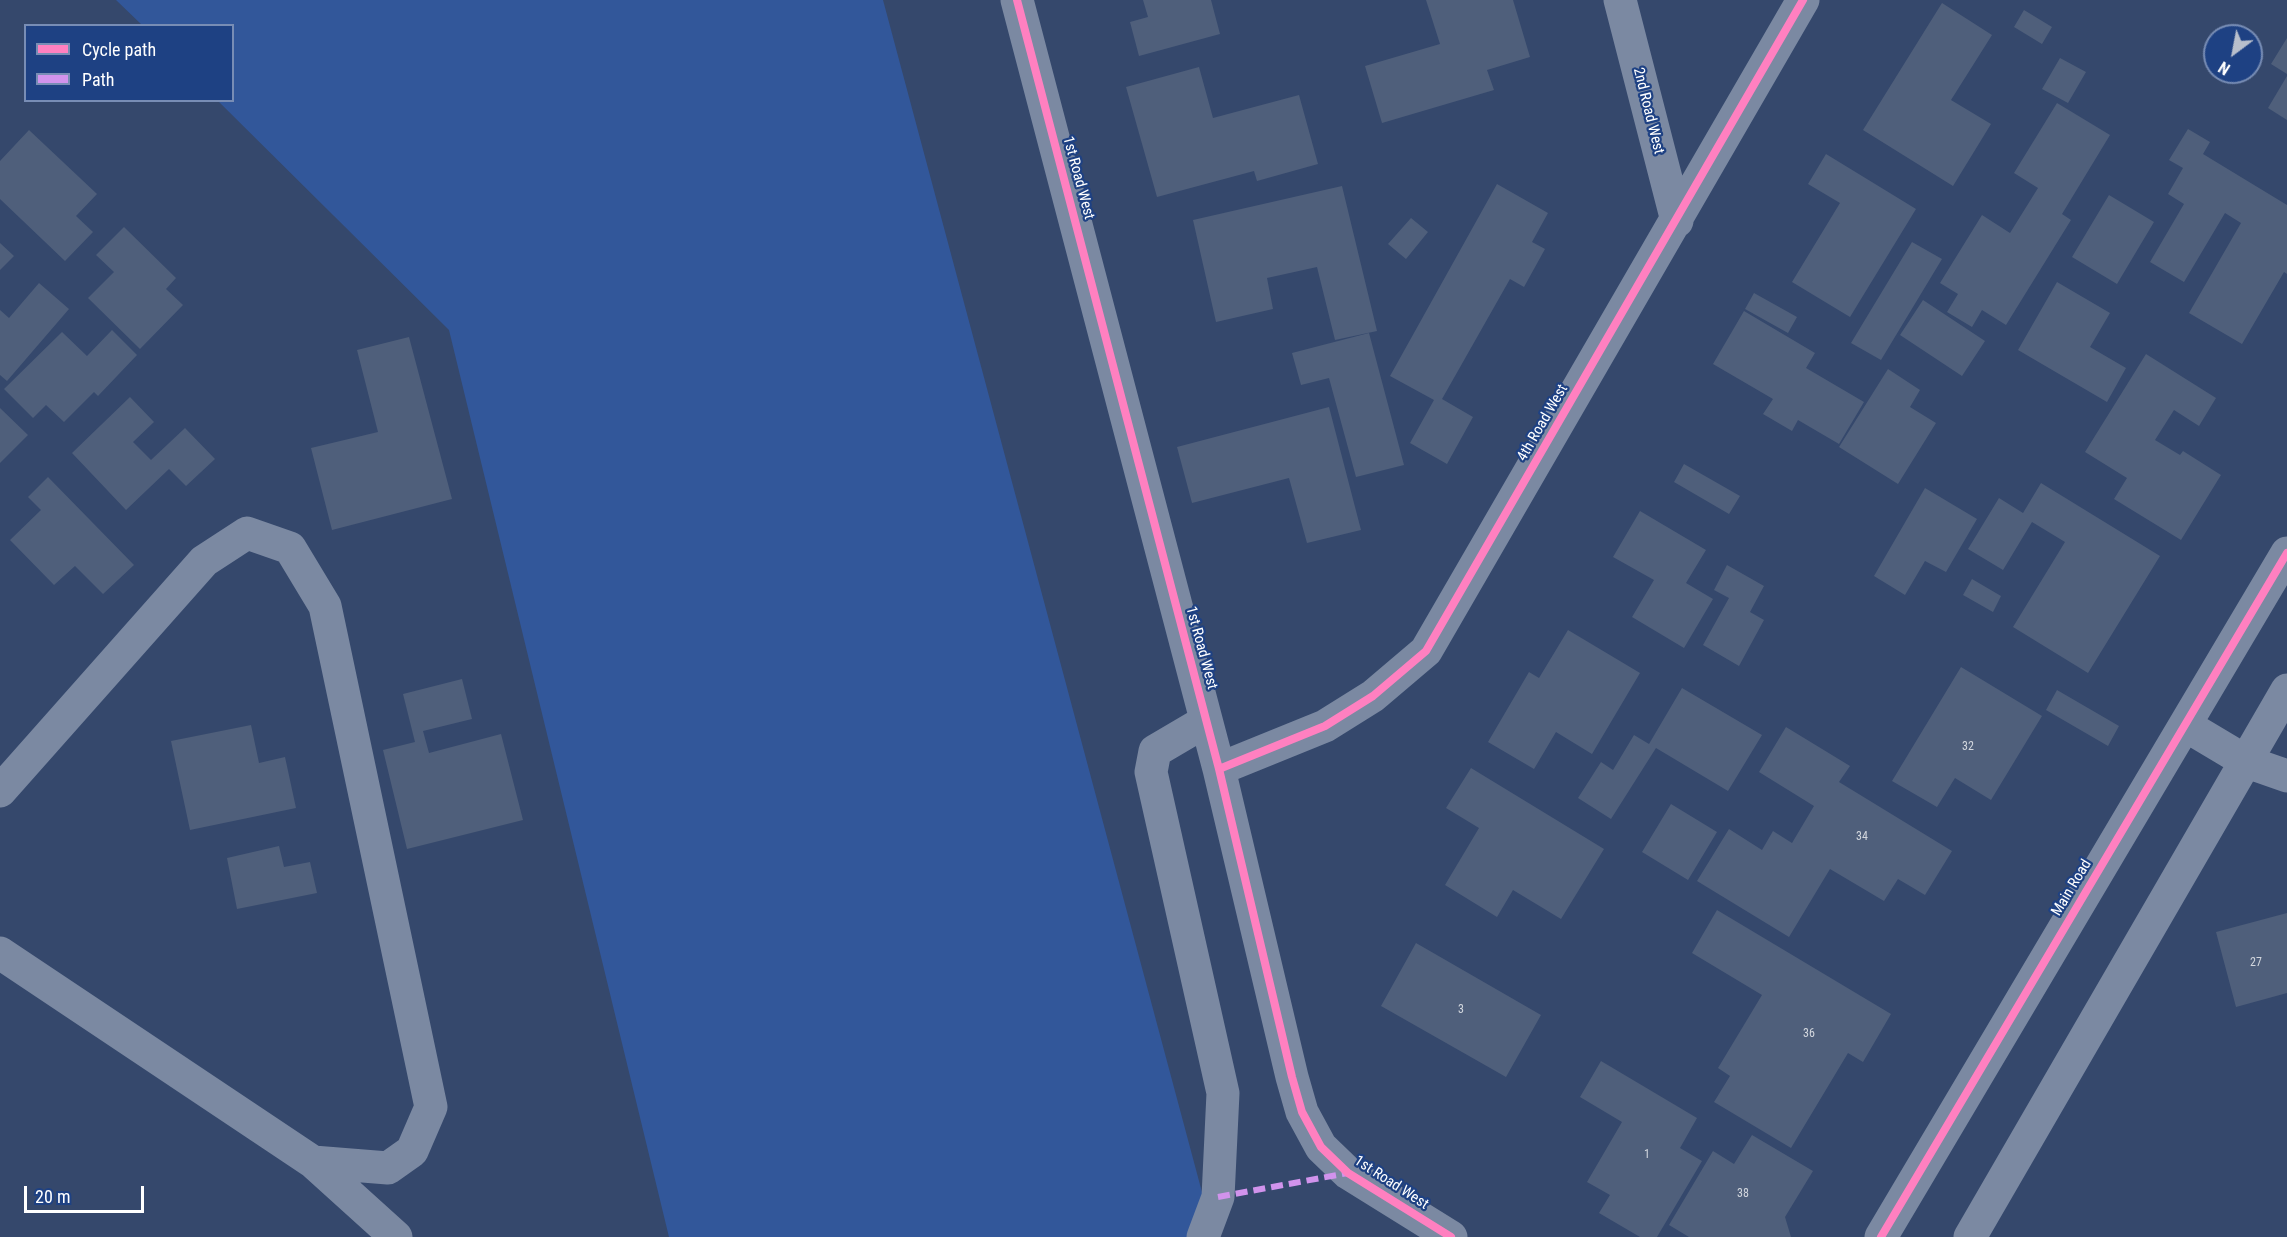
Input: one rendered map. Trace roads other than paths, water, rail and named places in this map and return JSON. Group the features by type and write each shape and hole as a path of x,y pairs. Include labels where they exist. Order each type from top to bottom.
{"street":[{"name":"1st Road West","path":"1017,0 1219,769 1302,1112 1321,1147 1348,1173 1451,1237"},
{"name":"2nd Road West","path":"1620,0 1677,221"},
{"name":"4th Road West","path":"1219,769 1325,726 1373,696 1426,651 1803,0"},
{"path":"0,791 204,561 247,533 290,548 325,606 431,1107 412,1151 388,1168 313,1162"},
{"name":"Main Road","path":"1881,1237 2287,553"},
{"path":"1970,1237 2287,690"},
{"path":"1203,1237 1218,1197 1223,1093 1151,772 1155,751 1206,721"},
{"path":"2185,725 2247,762 2287,776"},
{"path":"0,953 313,1162 396,1237"}]}
